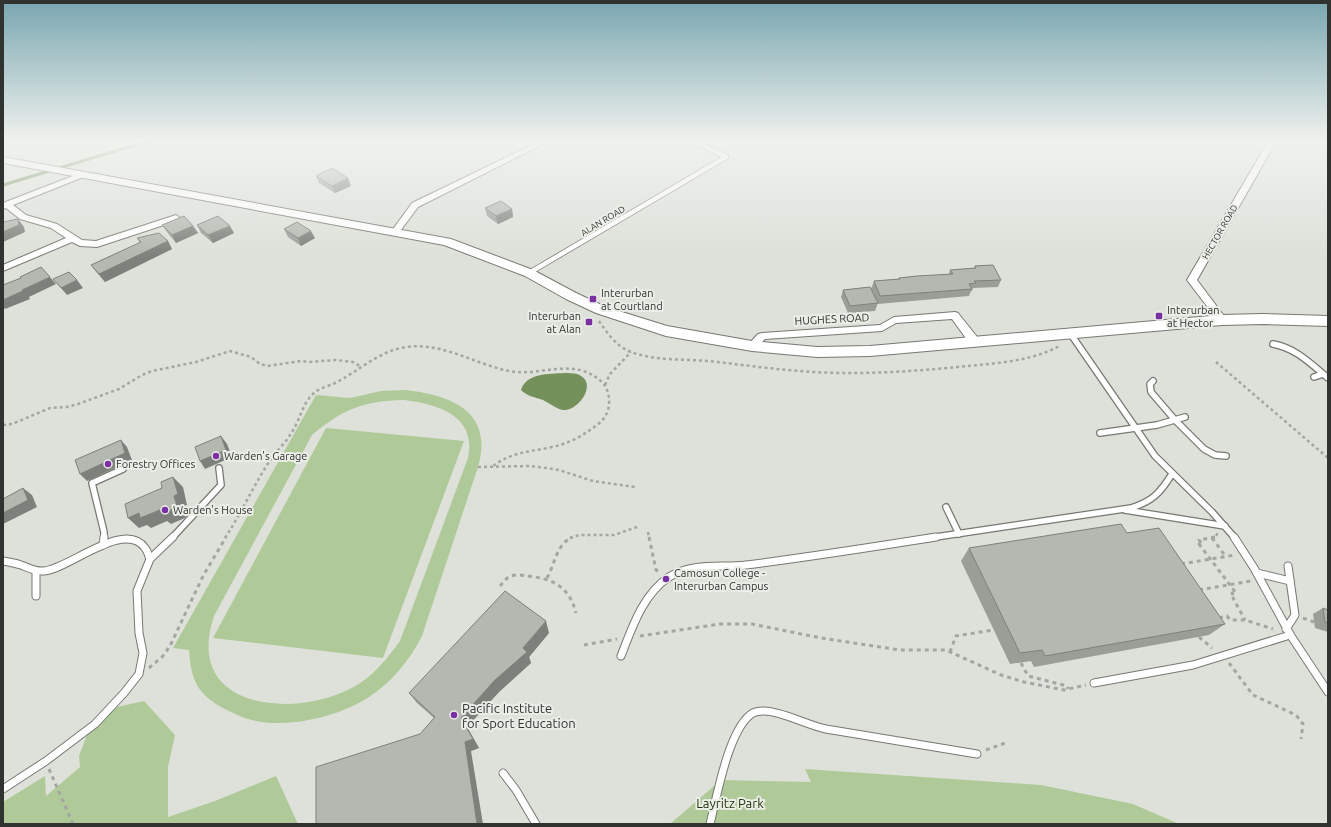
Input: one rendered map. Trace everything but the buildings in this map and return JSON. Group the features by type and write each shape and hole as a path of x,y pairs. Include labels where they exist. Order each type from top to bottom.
{"main road":[{"path":"108,179 447,242 529,273 571,296 601,310 666,331 752,346 817,352 870,351 1222,320 1328,320"}],"street":[{"path":"5,206 72,179"},
{"path":"395,232 415,205 469,179"},
{"name":"HECTOR ROAD","path":"1222,320 1192,280 1252,179"},
{"path":"5,206 23,216 54,226 80,243 97,244 176,218"},
{"path":"3,268 73,238"},
{"name":"HUGHES ROAD","path":"752,346 762,336 882,328 894,320 955,315 974,341"}],"lane":[{"name":"ALAN ROAD","path":"529,273 689,179"},
{"path":"1070,333 1155,456 1225,526 1242,549 1288,632 1305,660 1328,692"},
{"path":"1273,344 1281,345 1292,350 1328,378"},
{"path":"1314,377 1323,374"},
{"path":"1153,381 1150,384 1151,392 1175,420 1204,449 1216,455 1226,456"},
{"path":"1100,433 1157,425 1185,417"},
{"path":"3,789 46,761 95,724 124,693 139,674 143,653 139,634 137,591 150,559 171,539 221,485 219,468"},
{"path":"103,545 104,532 92,483 123,469"},
{"path":"621,656 639,613 653,590 666,579 683,571 705,567 762,563 1121,510 1150,502 1162,490 1172,474"},
{"path":"946,507 959,534"},
{"path":"1121,510 1225,526"},
{"path":"3,561 23,565 36,573 48,571 67,564 103,545 123,539 135,539 145,547 150,559"},
{"path":"1094,683 1193,665 1288,632 1295,615 1288,566"},
{"path":"36,573 36,596"},
{"path":"1258,576 1290,581"},
{"path":"710,824 723,772 740,727 750,715 760,711 775,713 826,729 950,751 977,754"},
{"path":"503,772 516,790 536,824"}],"path":[{"path":"139,674 153,666 170,646 202,576 235,522 264,468 291,434 313,394 341,379 360,366 380,355 398,349 409,347 433,347 456,352 486,365 511,371 527,372 556,368 578,368 592,374 605,385 609,391 608,411 596,427 578,438 566,443 510,455 499,460 492,467"},
{"path":"3,425 12,424 50,408 67,407 78,404 119,389 142,375 196,362 230,351 251,357 260,364 267,366 301,361 309,362 336,360 353,362 360,366"},
{"path":"605,385 610,374 631,352"},
{"path":"1216,362 1328,458"},
{"path":"478,467 524,466 546,468 598,482 635,487"},
{"path":"548,578 553,570 562,545 567,539 573,536 581,535 601,537 619,535 640,526"},
{"path":"1225,526 1212,538 1199,540 1202,544 1199,544 1236,593 1232,593 1235,598 1233,598 1245,620"},
{"path":"648,532 656,570"},
{"path":"1178,564 1225,557 1212,538"},
{"path":"500,586 508,578 515,575 548,578 563,587 570,595 575,605 576,613"},
{"path":"1195,591 1230,585 1258,576"},
{"path":"1214,619 1228,616 1230,620 1245,620 1288,632"},
{"path":"697,627 720,624 752,624 821,638 900,650 946,650 1001,675 1045,687 1064,690 1094,683"},
{"path":"950,652 956,636 993,630"},
{"path":"1021,662 1028,676 1067,686 1068,689"},
{"path":"1253,695 1296,714 1302,724 1301,739"},
{"path":"977,754 1008,742"},
{"path":"46,761 73,824"}],"green space":[{"path":"405,390 422,392 453,402 465,410 474,420 480,432 481,448 478,467 422,636 406,662 385,685 369,697 343,710 312,719 280,723 252,720 223,708 206,696 195,681 190,663 189,650 173,648 316,395 350,398 381,391","holes":["404,400 442,409 461,422 467,432 469,444 468,458 400,641 384,661 365,680 350,689 326,698 299,703 272,703 248,698 228,687 214,670 208,647 214,616 312,435 323,426 354,408 377,402"]},
{"path":"326,428 464,441 383,658 213,638"},
{"path":"144,701 175,735 168,767 168,817 215,801 276,776 298,824 3,824 3,802 45,776 46,796 80,767 79,756 87,735 117,707"},
{"name":"Layritz Park","path":"805,769 1041,785 1133,804 1179,824 670,824 721,780 811,782"}],"shaded area":[{"path":"545,374 577,374 584,378 587,383 587,389 580,402 569,409 563,410 521,390 524,384 533,377"}],"waterway":[{"path":"3,185 24,179"}],"place":[{"name":"Interurban at Courtland","path":"593,299"},
{"name":"Interurban at Hector","path":"1159,316"},
{"name":"Interurban at Alan","path":"589,322"},
{"name":"Warden's Garage","path":"216,456"},
{"name":"Forestry Offices","path":"108,464"},
{"name":"Warden's House","path":"165,510"},
{"name":"Camosun College - Interurban Campus","path":"666,579"},
{"name":"Pacific Institute for Sport Education","path":"454,715"}]}
